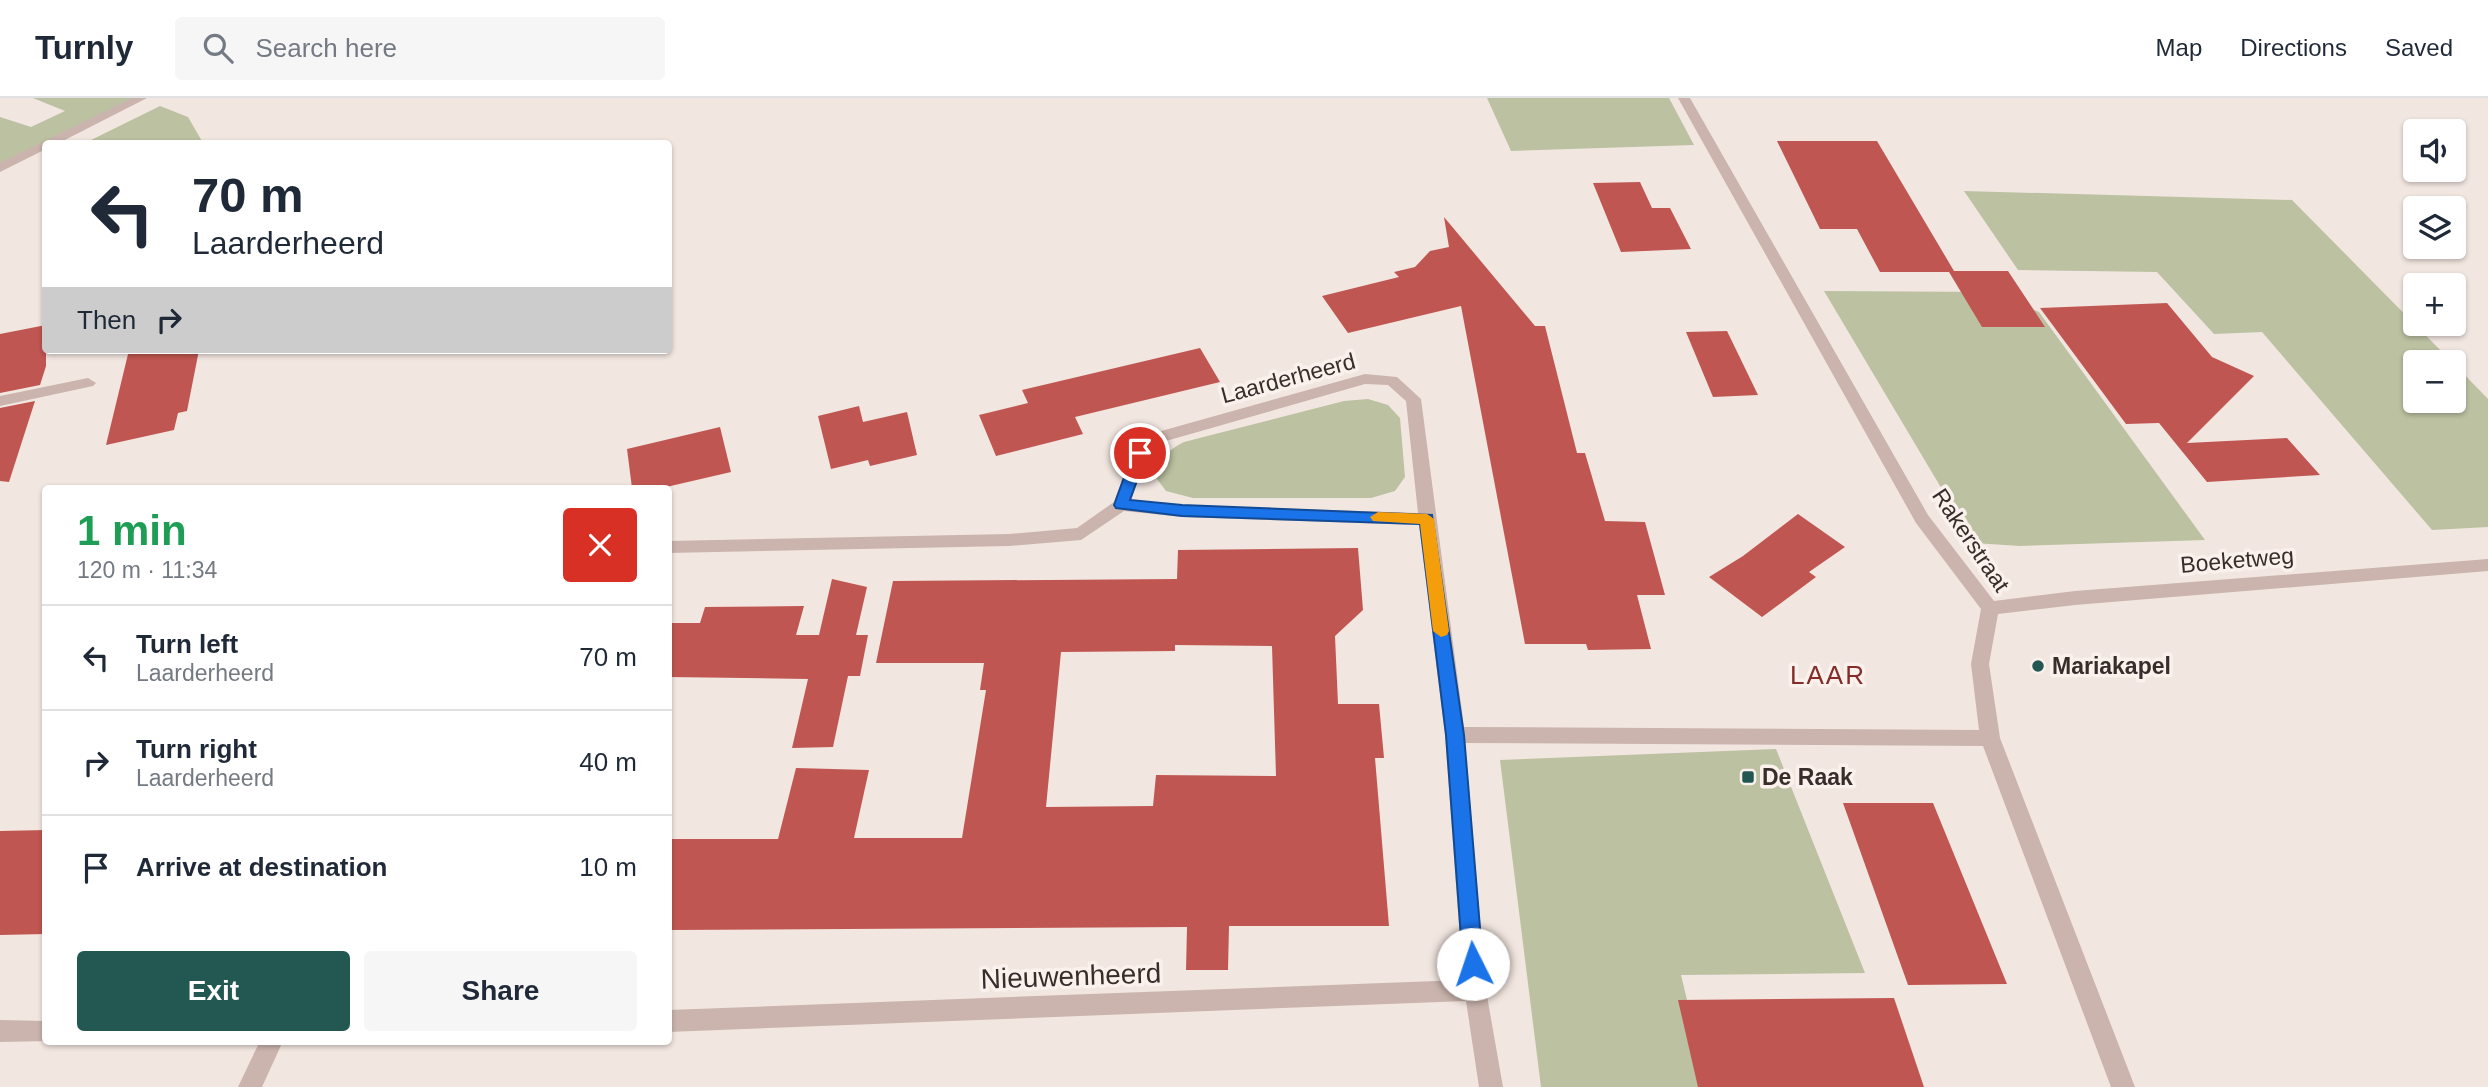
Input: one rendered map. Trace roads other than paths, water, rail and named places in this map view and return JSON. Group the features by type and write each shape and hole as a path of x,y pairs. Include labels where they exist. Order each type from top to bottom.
{"street":[{"path":"54,140 141,98"},
{"name":"Rakerstraat","path":"1684,98 1922,519 1990,608 1980,664 1990,738 2123,1087"},
{"path":"0,168 42,146"},
{"name":"Laarderheerd","path":"1121,505 1140,453 1160,436 1365,379 1392,380 1413,399 1427,519"},
{"path":"0,401 88,383"},
{"path":"672,547 1009,540 1081,534 1121,505 1182,511 1427,519 1455,735 1475,990 1491,1087"},
{"name":"Boeketweg","path":"1990,608 2075,598 2488,565"},
{"path":"1455,735 1990,738"},
{"name":"Nieuwenheerd","path":"672,1021 1475,990"},
{"path":"0,1031 42,1032"},
{"path":"250,1087 270,1045"}],"place":[{"name":"Mariakapel","path":"2038,666"},
{"name":"De Raak","path":"1748,777"}],"district":[{"name":"LAAR","path":"1828,675"}]}
